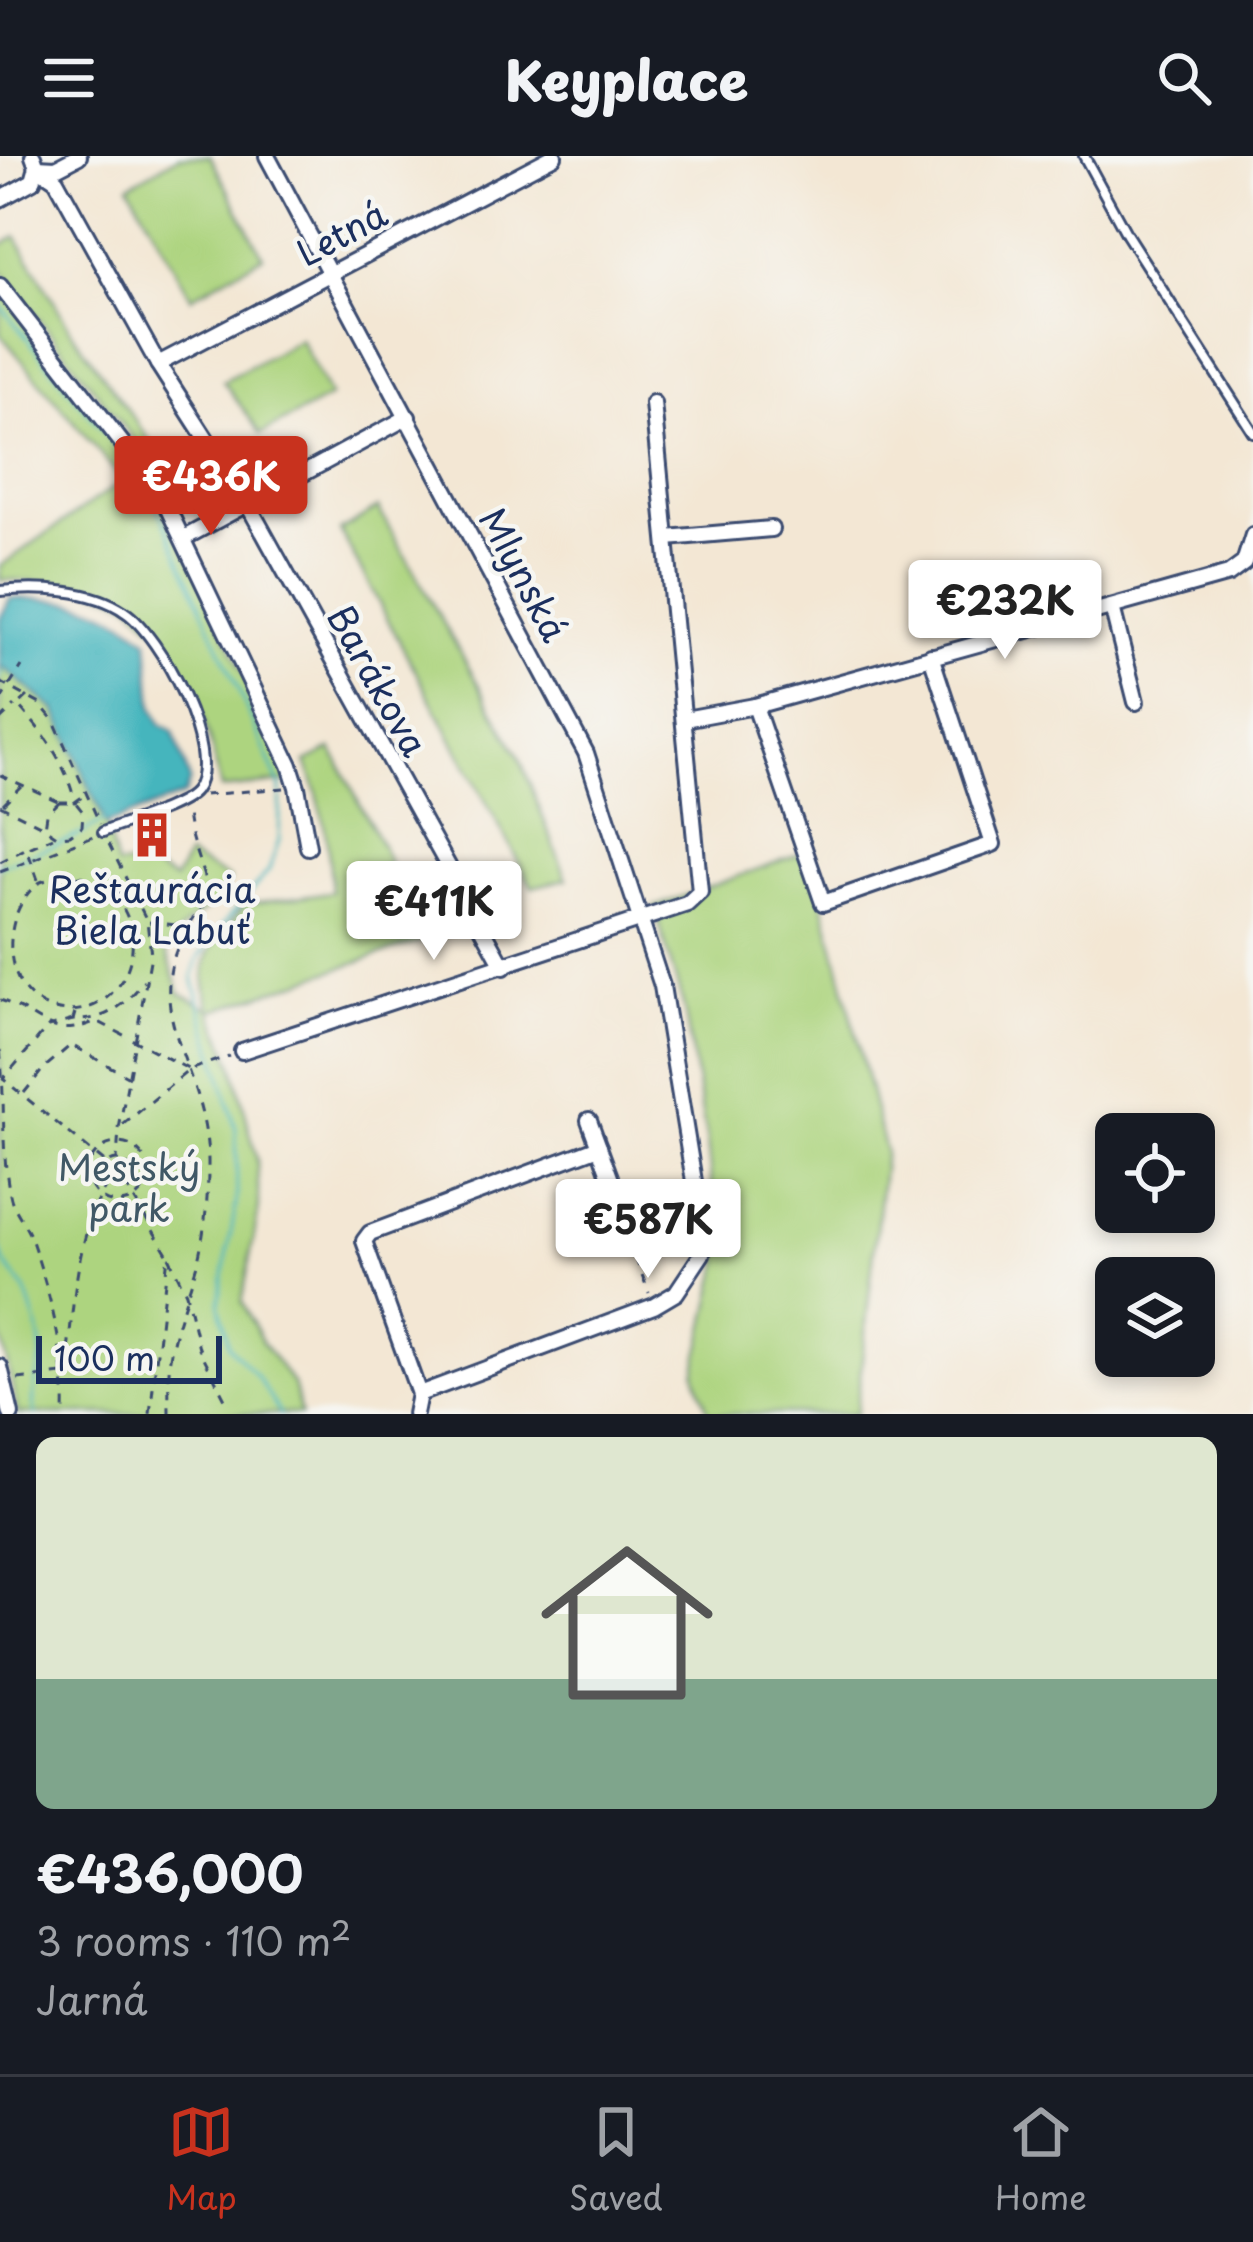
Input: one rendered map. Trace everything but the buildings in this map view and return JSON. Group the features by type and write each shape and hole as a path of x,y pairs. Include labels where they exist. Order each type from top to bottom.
{"street":[{"path":"0,199 33,181 35,162 56,168 79,156"},
{"name":"Mlynská","path":"267,156 586,753 662,986 674,1042 702,1254 676,1293 654,1306"},
{"name":"Letná","path":"158,364 554,156"},
{"name":"Barákova","path":"35,162 56,180 158,364 247,503 504,967"},
{"path":"0,286 160,492 290,766 308,847"},
{"path":"242,1051 687,904 700,892 653,404"},
{"path":"184,538 408,417"},
{"path":"667,538 771,529"},
{"path":"685,719 754,706 1238,569 1253,536"},
{"path":"1112,607 1136,702"},
{"path":"754,706 823,903 993,844 932,656"},
{"path":"589,1120 611,1180"},
{"path":"415,1414 419,1394 364,1241 370,1233 599,1147"},
{"path":"419,1394 654,1306"},
{"path":"1,1377 10,1414"}],"lane":[{"path":"1084,156 1127,235 1253,432"},
{"path":"0,591 26,588 87,597 123,609 160,649 193,720 202,767 191,796 102,830"}],"path":[{"path":"0,701 22,666"},
{"path":"0,682 28,696 54,721 98,819"},
{"path":"0,720 28,696"},
{"path":"0,872 82,826 83,812 75,802 67,770 52,744 18,705"},
{"path":"0,775 59,802 75,802 86,794"},
{"path":"22,785 1,806 57,836"},
{"path":"169,1414 170,1360 201,1242 209,1162 202,1117 167,998 169,964 185,926 208,898 187,813 191,796 291,787"},
{"path":"45,828 47,814 59,802"},
{"path":"0,862 102,830 147,921 151,955 117,1160"},
{"path":"29,855 39,882"},
{"path":"82,876 116,897 131,921 136,951 124,979 106,998 76,1012 32,1000 19,988 2,957 10,912 39,882 82,876"},
{"path":"116,897 126,878"},
{"path":"147,921 185,926"},
{"path":"136,951 151,955"},
{"path":"0,1000 49,1027 73,1031 121,1006 145,980"},
{"path":"73,1020 76,1012"},
{"path":"3,1079 49,1027 73,1020 97,1021 189,1070"},
{"path":"22,1095 71,1045 73,1031"},
{"path":"71,1045 131,1078"},
{"path":"0,1050 2,1154 11,1198 30,1235 66,1372"},
{"path":"119,1129 189,1070 242,1051"},
{"path":"3,1079 107,1164"},
{"path":"118,1142 139,1151 148,1179 133,1198 116,1203 100,1197 89,1179 94,1154 118,1142"},
{"path":"117,1160 130,1169 125,1184 186,1293 199,1348 225,1399"},
{"path":"107,1164 117,1160"},
{"path":"107,1164 104,1175 109,1183 125,1184"},
{"path":"611,1180 610,1196 654,1306"},
{"path":"64,1414 78,1277 100,1197 109,1183"},
{"path":"150,1414 168,1255"},
{"path":"1,1377 154,1364"}],"green space":[{"path":"179,156 210,156 263,256 191,297 129,185"},
{"path":"16,236 70,329 158,452 150,460 0,270 0,246"},
{"path":"0,288 157,487 293,781 221,789 188,679 164,640 131,605 83,588 0,580 0,566 123,481 0,334"},
{"path":"300,339 330,397 261,434 223,381"},
{"path":"378,508 519,756 567,879 532,887 340,531"},
{"name":"Mestský park","path":"0,665 56,710 106,825 117,866 147,864 174,880 188,856 230,879 217,901 182,929 167,953 180,993 211,1009 206,963 216,941 246,904 332,892 324,826 306,762 332,749 390,863 355,882 366,910 407,900 426,939 212,1011 234,1068 257,1160 259,1208 242,1302 262,1342 293,1384 301,1414 18,1414 0,1330"},
{"path":"810,850 885,1151 856,1414 709,1414 695,1373 720,1263 707,1143 684,1008 654,907"}],"water":[{"path":"10,598 48,599 101,610 148,640 153,708 161,724 173,731 190,781 184,795 106,825 56,710 0,665 0,619"}],"waterway":[{"path":"0,305 118,449"},
{"path":"135,471 162,517 281,787 279,840 269,870 215,934 197,961 193,978 236,1129 237,1198 219,1303 229,1346 258,1378 280,1414"},
{"path":"0,678 3,670"},
{"path":"0,866 104,821"},
{"path":"0,1249 25,1290 40,1337 35,1414"}],"place":[{"name":"Reštaurácia Biela Labuť","path":"152,835"}]}
